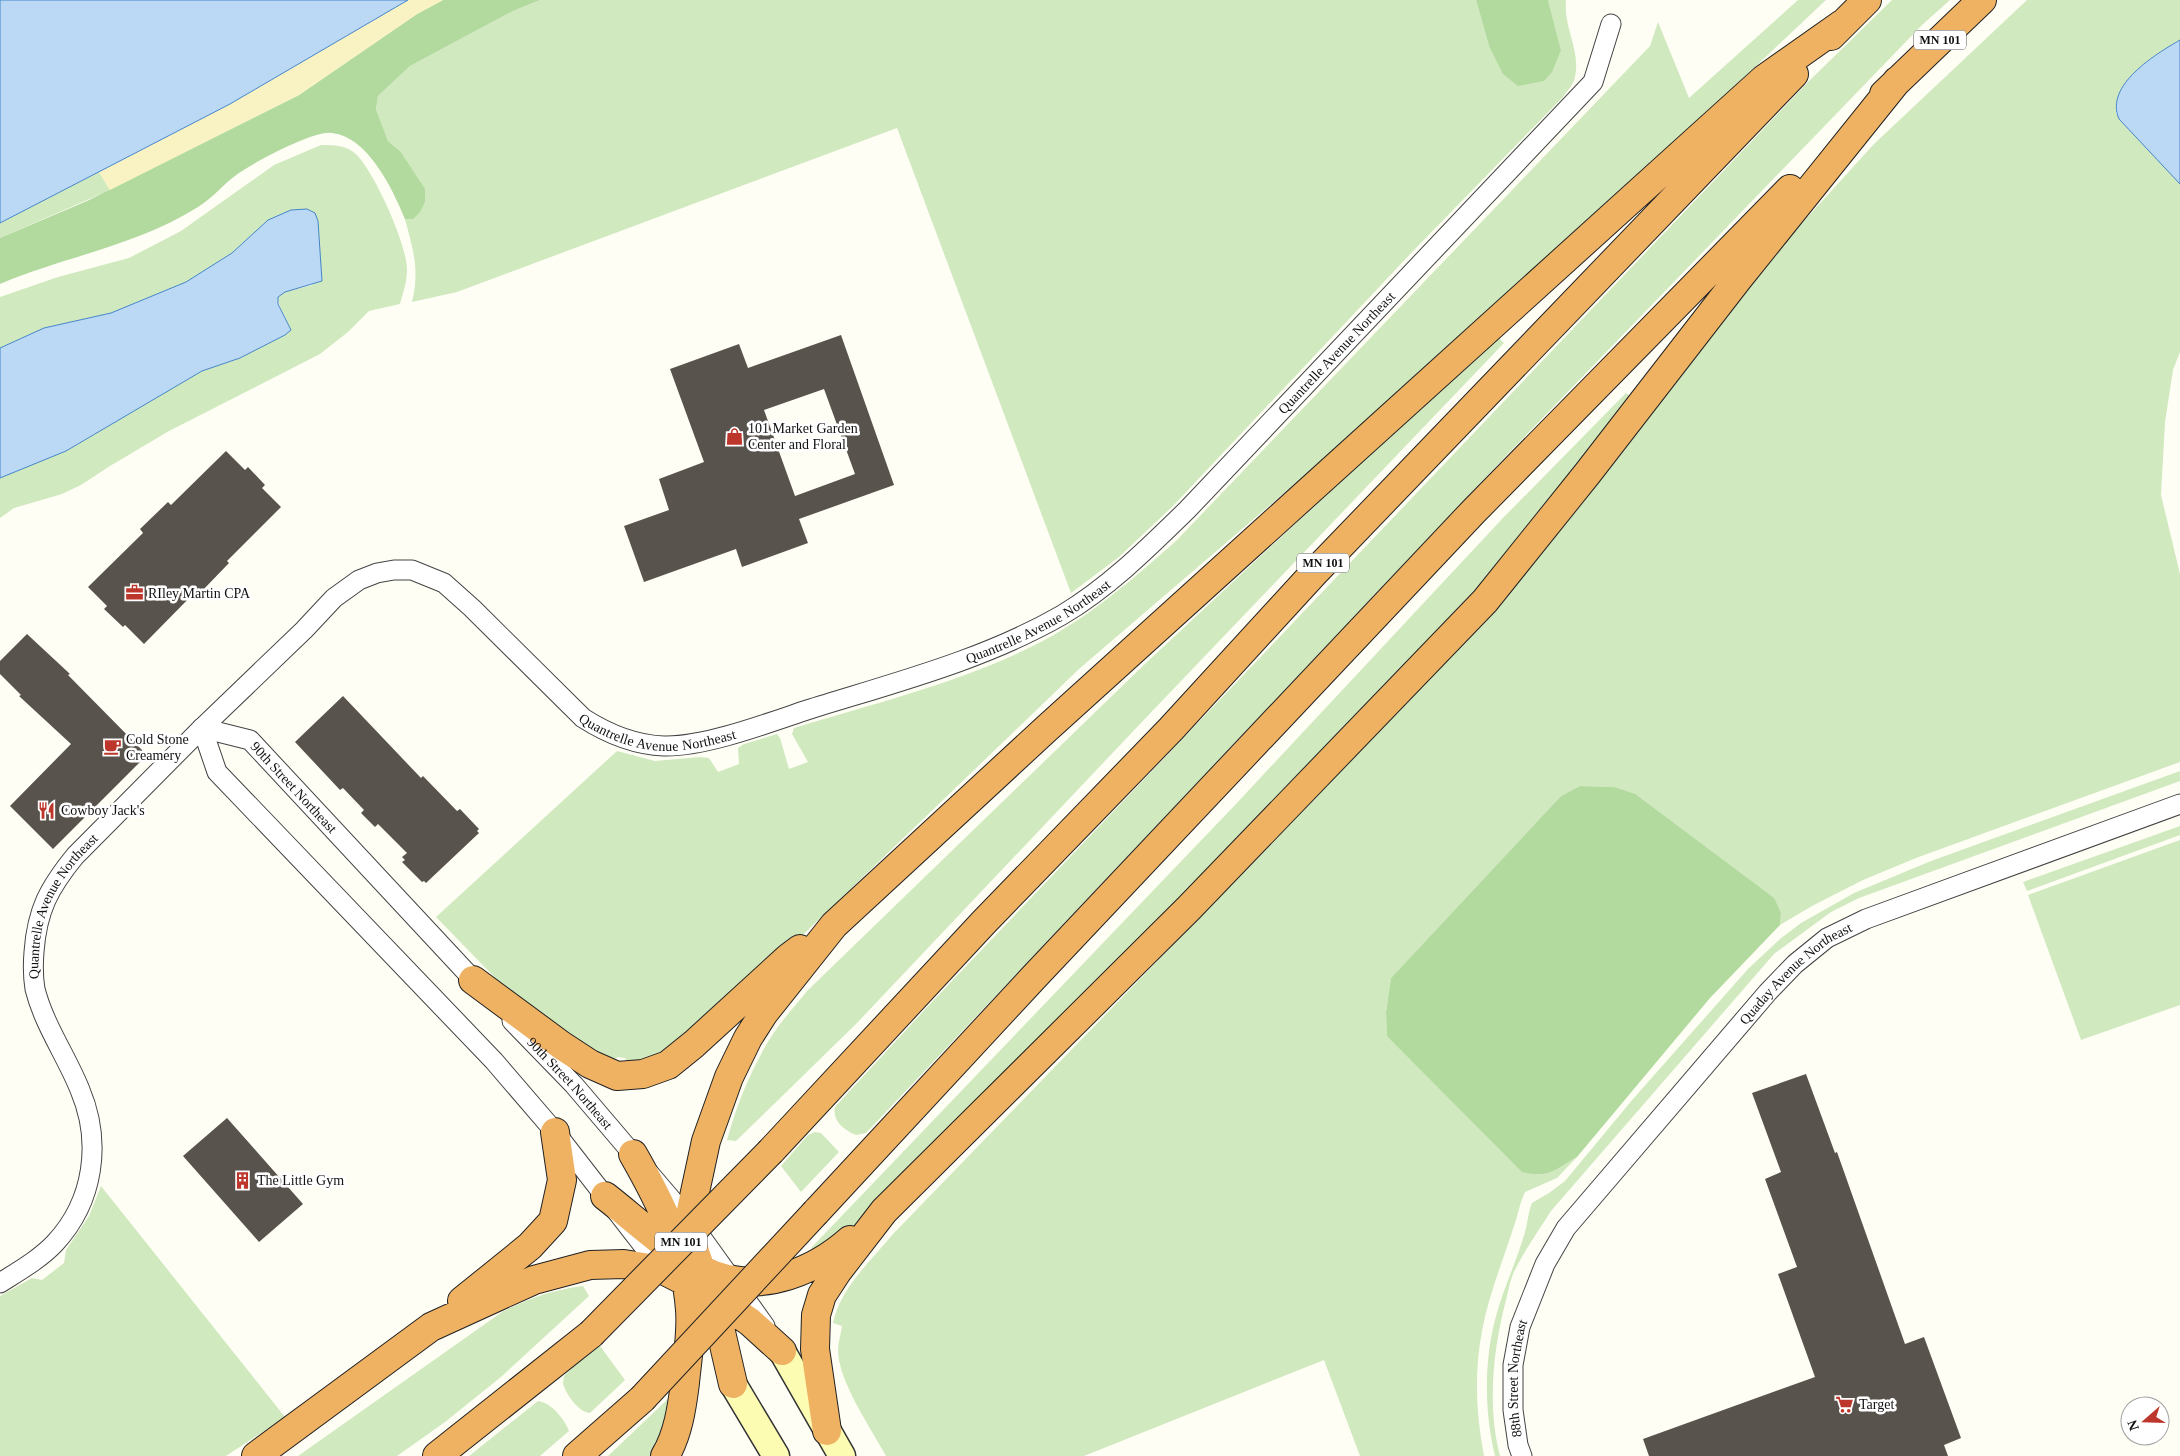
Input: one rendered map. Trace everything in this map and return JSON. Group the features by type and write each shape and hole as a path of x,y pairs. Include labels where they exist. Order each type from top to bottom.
{"highway":[{"name":"MN 101","path":"437,1456 591,1334 771,1151 978,929 1171,730 1314,573 1867,0"},
{"name":"MN 101","path":"577,1456 642,1399 1034,977 1474,511 1897,80 1982,0"},
{"path":"472,980 561,1045 590,1064 617,1076 642,1074 668,1065 694,1044 788,958 834,925 1066,711 1361,446 1764,79 1842,24"},
{"path":"688,1280 715,1275 733,1280 753,1282 782,1277 816,1265 842,1247 884,1210 1182,915 1485,602 1588,474 1738,279 1897,80"},
{"path":"665,1456 680,1416 687,1366 689,1220 706,1141 736,1061 764,1013 834,925"},
{"path":"256,1456 431,1327 530,1246 553,1221 562,1180 555,1132"},
{"path":"633,1154 659,1200 688,1280"},
{"path":"605,1196 688,1280 718,1319 733,1384"},
{"path":"827,1430 815,1350 816,1314 822,1295 837,1272 884,1210"},
{"path":"431,1327 534,1280 590,1265 624,1264 688,1280 750,1322 782,1351"}],"main road":[{"name":"90th Street Northeast","path":"782,1351 842,1456"},
{"path":"733,1384 776,1456"}],"street":[{"name":"Quantrelle Avenue Northeast","path":"0,1283 28,1265 55,1243 75,1214 87,1187 94,1153 90,1121 81,1091 42,1010 35,988 33,968 36,924 44,901 56,879 75,856 202,728 248,686 334,598 359,580 377,573 394,570 412,570 444,583 472,608 583,718 604,732 645,744 665,746 690,744 759,725 963,660 1037,628 1064,614 1108,583 1144,552 1207,489 1593,82 1611,24"},
{"name":"90th Street Northeast","path":"202,728 250,740 472,980 574,1085 689,1220 782,1351"},
{"path":"202,728 217,772 494,1062 555,1132 605,1196"},
{"name":"Quaday Avenue Northeast","path":"1530,1302 1545,1264 1566,1228 1768,992 1795,964 1827,938 1866,919 2180,804"},
{"name":"88th Street Northeast","path":"1522,1456 1518,1445 1513,1410 1513,1365 1520,1327 1530,1302"}],"green space":[{"path":"443,0 540,0 513,11 410,66 378,96 376,109 388,141 400,151 425,189 425,202 420,212 413,219 405,219 386,179 357,144 345,137 332,133 323,133 299,141 247,168 198,207 150,232 0,284 0,238 87,201 299,95 417,14"},
{"path":"540,0 1476,0 1489,46 1561,50 1548,0 1566,0 1567,20 1576,58 1576,67 1573,82 1563,97 1414,250 1173,506 1119,557 1071,593 897,128 457,292 412,302 415,269 413,250 405,219 413,219 400,151 388,141 376,109 378,96 410,66 513,11"},
{"path":"1476,0 1548,0 1561,50 1552,72 1544,81 1518,86 1503,74 1489,46"},
{"path":"1798,0 1826,0 1637,178 1341,444 1079,669 784,953 673,1052 629,1064 625,1058 618,1057 612,1060 602,1057 505,988 436,917 617,751 655,761 709,758 718,772 739,764 738,748 744,744 777,734 780,738 789,769 808,762 792,734 794,728 916,691 977,670 1035,645 1091,611 1176,541 1650,46 1658,22 1689,98"},
{"path":"1892,0 1950,0 1922,25 1505,457 866,1133 856,1135 843,1128 835,1117 835,1107 931,1003 1808,82"},
{"path":"2027,0 2180,0 2180,40 2158,53 2129,79 2117,100 2116,113 2180,184 2180,352 2173,370 2165,422 2161,495 2180,574 2180,762 1916,858 1863,880 1780,925 1781,913 1614,787 1580,786 1561,796 1391,978 1386,1012 1387,1036 1552,1171 1577,1157 1557,1178 1525,1192 1490,1298 1479,1347 1477,1378 1479,1425 1484,1456 1360,1456 1324,1360 1084,1456 886,1456 849,1390 839,1362 838,1344 842,1326 833,1323 849,1286 893,1234 1327,786 1462,636 1734,298 1874,144"},
{"path":"321,145 340,146 349,149 357,155 381,193 396,227 406,258 405,287 400,304 369,311 348,332 320,354 169,431 81,485 62,494 14,508 0,518 0,478 66,451 202,371 240,358 285,335 290,330 278,297 284,292 313,285 268,220 232,253 186,282 111,313 44,328 0,348 0,297 58,277 129,258 181,231 274,165"},
{"path":"99,172 110,190 0,238 0,223"},
{"path":"1497,336 1504,343 856,1024 736,1141 727,1140 740,1100 757,1062 775,1031 807,991 1146,663"},
{"path":"1626,393 1633,398 1550,509 1367,716 861,1222 816,1254 811,1248 1235,805 1502,519"},
{"path":"2180,771 2180,781 1859,898 1831,912 1774,954 1551,1211 1521,1258 1510,1284 1501,1319 1495,1358 1493,1378 1494,1418 1500,1456 1495,1456 1487,1404 1489,1350 1496,1316 1522,1242 1532,1203 1565,1181 1633,1099 1748,969 1780,939 1801,923 1854,893 1931,861"},
{"path":"1580,786 1614,787 1635,794 1774,898 1781,913 1780,925 1710,998 1577,1157 1551,1172 1531,1174 1522,1172 1387,1036 1386,1012 1391,978 1561,796"},
{"path":"2180,826 2180,835 2027,891 2023,882"},
{"path":"2180,840 2180,1005 2081,1040 2028,895"},
{"path":"815,1132 821,1133 839,1152 801,1192 781,1166 808,1135"},
{"path":"101,1186 285,1417 226,1456 0,1456 0,1296 32,1278 42,1280 64,1263 66,1250 89,1216"},
{"path":"583,1286 589,1296 501,1377 445,1422 397,1456 298,1456 502,1312 541,1295"},
{"path":"597,1342 625,1380 590,1413 581,1410 573,1402 563,1383 564,1376"},
{"path":"668,1399 672,1411 659,1456 608,1456"},
{"path":"538,1401 543,1402 557,1412 569,1431 540,1456 469,1456"}],"sand":[{"path":"408,0 443,0 417,14 299,95 110,190 99,172 230,104"}],"water":[{"path":"0,0 408,0 230,104 0,223"},
{"path":"2180,40 2180,184 2119,119 2116,106 2119,94 2125,83 2135,72 2158,53"},
{"path":"307,209 315,213 318,221 322,281 285,292 278,297 278,304 291,330 240,358 202,371 66,451 0,478 0,348 44,328 111,313 186,282 232,253 268,220 291,210"}],"building":[{"name":"101 Market Garden Center and Floral","path":"841,335 894,485 799,519 808,543 742,567 736,549 644,582 624,526 669,510 659,479 704,462 670,369 739,344 748,368","holes":["824,389 855,474 795,496 764,410"]},
{"path":"226,451 245,470 248,467 265,485 262,488 281,507 227,561 229,563 202,591 199,588 144,644 125,625 123,627 104,609 107,606 88,587 143,533 140,529 168,502 171,505"},
{"path":"27,634 70,674 68,675 142,750 143,759 53,849 10,806 71,744 19,696 21,695 0,674 0,661"},
{"path":"343,696 421,778 423,776 457,811 460,809 479,829 477,831 479,833 426,883 422,882 402,862 405,860 402,857 407,853 378,824 375,827 361,813 364,810 343,788 340,790 295,742"},
{"path":"1806,1074 1835,1153 1837,1152 1905,1344 1924,1337 1961,1438 1944,1445 1948,1456 1649,1456 1643,1439 1815,1377 1778,1274 1797,1267 1765,1179 1781,1172 1752,1093"},
{"name":"The Little Gym","path":"227,1118 303,1204 259,1242 183,1156"}],"place":[{"name":"101 Market Garden Center and Floral","path":"734,436"},
{"name":"RIley Martin CPA","path":"134,593"},
{"name":"Cold Stone Creamery","path":"112,747"},
{"name":"Cowboy Jack's","path":"47,810"},
{"name":"The Little Gym","path":"243,1180"},
{"name":"Target","path":"1845,1404"}]}
